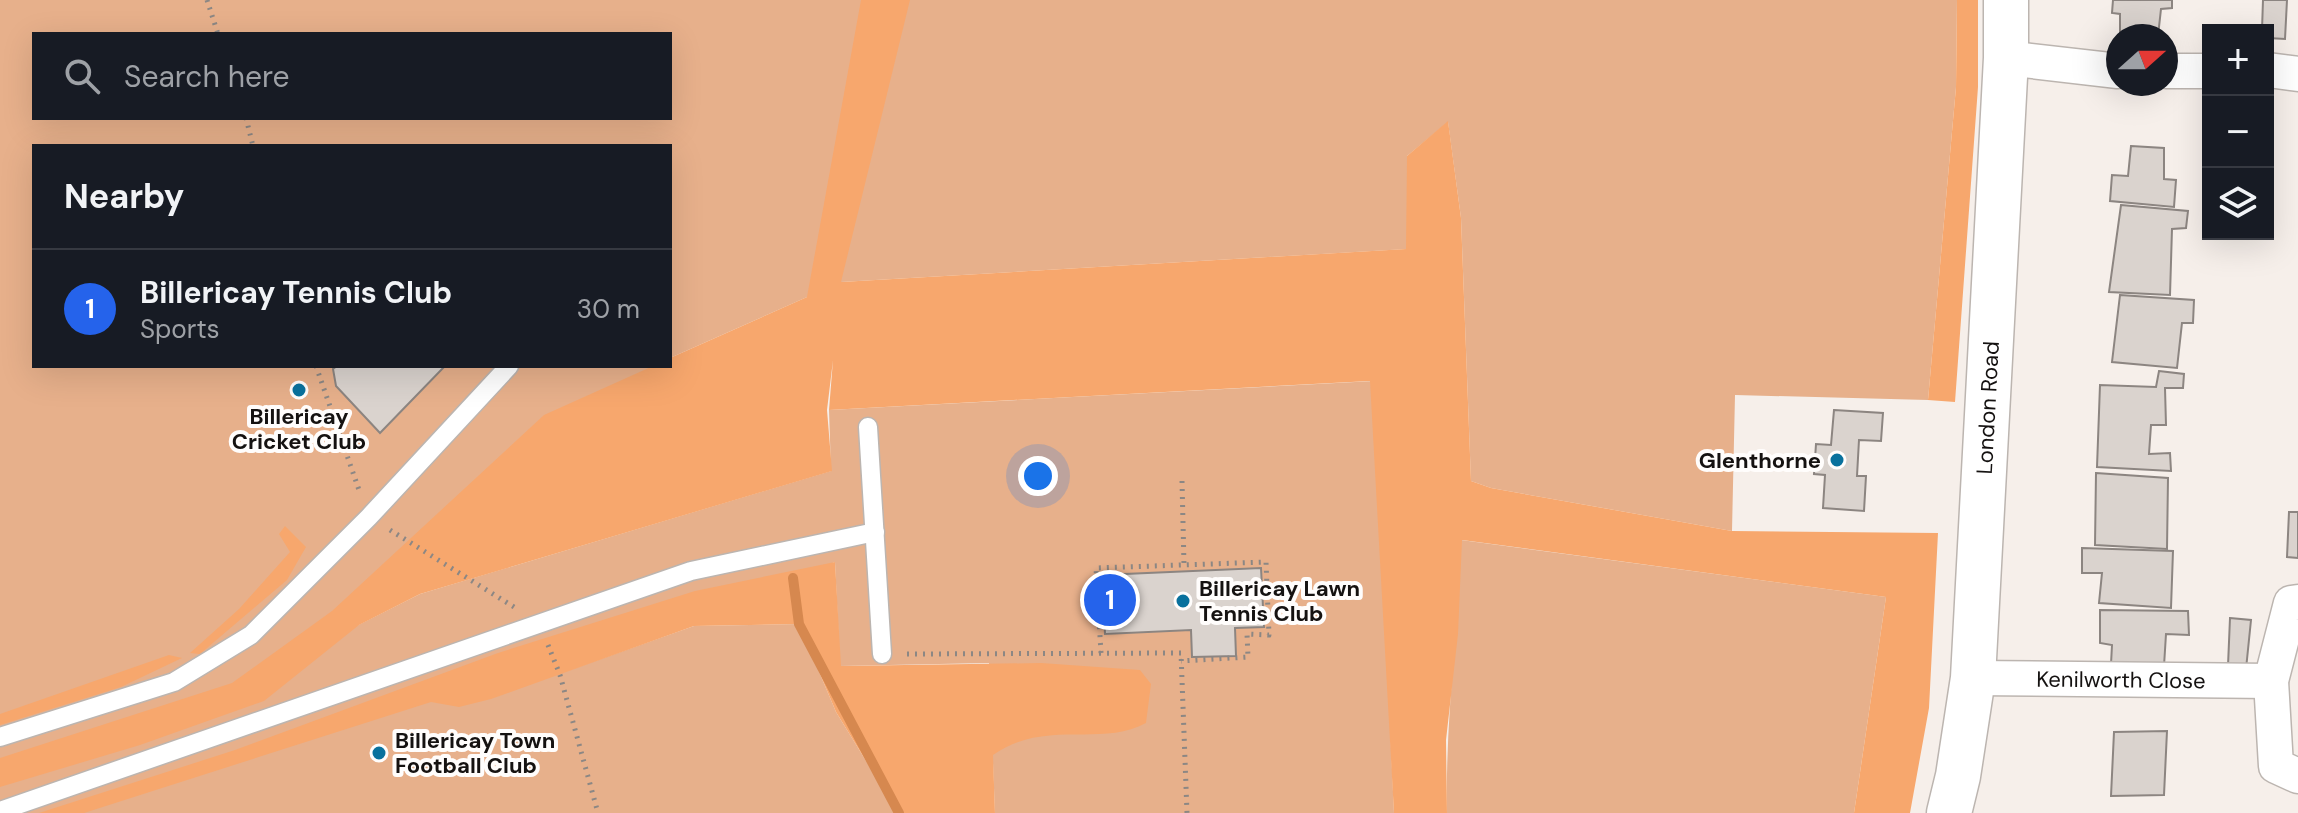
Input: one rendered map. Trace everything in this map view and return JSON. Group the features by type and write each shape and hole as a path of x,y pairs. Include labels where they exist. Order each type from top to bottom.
{"main road":[{"name":"London Road","path":"1949,813 1973,678 2006,58 2006,0"}],"street":[{"path":"2006,58 2106,70"},
{"path":"2178,71 2202,71"},
{"path":"2274,71 2298,74"},
{"path":"2298,602 2291,603 2271,681 2276,766 2298,776"},
{"name":"Kenilworth Close","path":"1973,678 2271,681"}],"lane":[{"path":"0,737 174,682 251,635 369,517 507,368"},
{"path":"868,427 882,654"},
{"path":"0,811 691,571 875,532"}],"path":[{"path":"207,0 217,32"},
{"path":"246,120 252,144"},
{"path":"317,368 369,517 539,623 560,675 598,813"},
{"path":"1182,481 1184,565"},
{"path":"1101,653 1096,568 1266,562 1269,635 1247,634 1248,657 1181,661"},
{"path":"882,654 1181,653 1187,813"}],"shaded area":[{"path":"0,0 1957,0 1956,87 1928,400 1735,395 1732,531 1491,488 1471,481 1461,218 1448,122 1407,156 1407,249 841,282 672,357 672,144 32,144 32,368 650,368 269,670 420,594 831,471 829,410 1374,381 1394,813 995,813 989,663 840,666 835,562 507,692 694,626 799,624 836,712 898,813 0,813"},
{"path":"861,0 910,0 841,282 1406,249 1407,156 1448,121 1461,218 1471,481 1491,488 1732,531 1938,533 1929,708 1910,813 1854,813 1886,597 1462,540 1458,634 1446,740 1447,813 1394,813 1370,381 829,410 833,360 827,410 832,471 420,594 359,625 264,701 140,745 0,787 0,758 232,683 332,611 544,415 649,368 672,368 672,357 807,297"},
{"path":"1957,0 1978,0 1978,87 1955,402 1928,400 1956,87"},
{"path":"285,526 306,547 287,580 200,654 190,653 239,609 290,552 279,534"},
{"path":"1461,540 1886,597 1854,813 1447,813 1448,745"},
{"path":"835,562 841,666 1041,663 1140,670 1151,684 1146,723 1110,733 1033,738 993,755 995,813 898,813 836,712 799,624 694,626 491,699 459,707 431,702 84,813 39,813 235,750 498,653 695,591"},
{"path":"169,655 182,658 121,687 0,725 0,714"}],"building":[{"path":"2113,0 2172,0 2172,8 2161,9 2159,24 2120,24 2120,14 2112,13"},
{"path":"2263,0 2287,0 2285,39 2274,38 2274,24 2262,24"},
{"path":"2131,146 2164,148 2164,179 2176,180 2174,207 2110,201 2112,175 2128,176"},
{"path":"2121,205 2188,211 2186,228 2172,229 2170,295 2109,292"},
{"path":"2120,295 2194,300 2193,323 2182,323 2177,368 2112,362"},
{"name":"Billericay Cricket Club","path":"443,368 380,433 336,386 333,369"},
{"path":"2159,371 2184,374 2183,388 2165,388 2166,425 2151,425 2149,454 2170,453 2171,471 2097,467 2100,385 2156,387"},
{"name":"Glenthorne","path":"1834,410 1883,413 1881,441 1859,440 1857,476 1866,476 1864,511 1823,508 1825,475 1814,474 1816,444 1831,445"},
{"path":"2096,473 2168,478 2167,549 2095,545"},
{"path":"2289,512 2298,512 2298,558 2287,557"},
{"path":"2082,548 2173,551 2171,608 2099,603 2102,573 2082,573"},
{"name":"Billericay Lawn Tennis Club","path":"1261,568 1264,627 1235,628 1236,656 1192,657 1191,630 1105,634 1102,575"},
{"path":"2100,610 2188,611 2189,635 2166,634 2164,666 2111,664 2112,645 2100,643"},
{"path":"2230,618 2251,620 2246,669 2228,666"},
{"path":"2167,731 2164,795 2111,796 2114,732"}],"waterway":[{"path":"793,578 799,624 899,813"}],"place":[{"name":"Billericay Cricket Club","path":"299,390"},
{"name":"Glenthorne","path":"1837,460"},
{"name":"Billericay Tennis Club","path":"1110,600"},
{"name":"Billericay Lawn Tennis Club","path":"1183,601"},
{"name":"Billericay Town Football Club","path":"379,753"}]}
